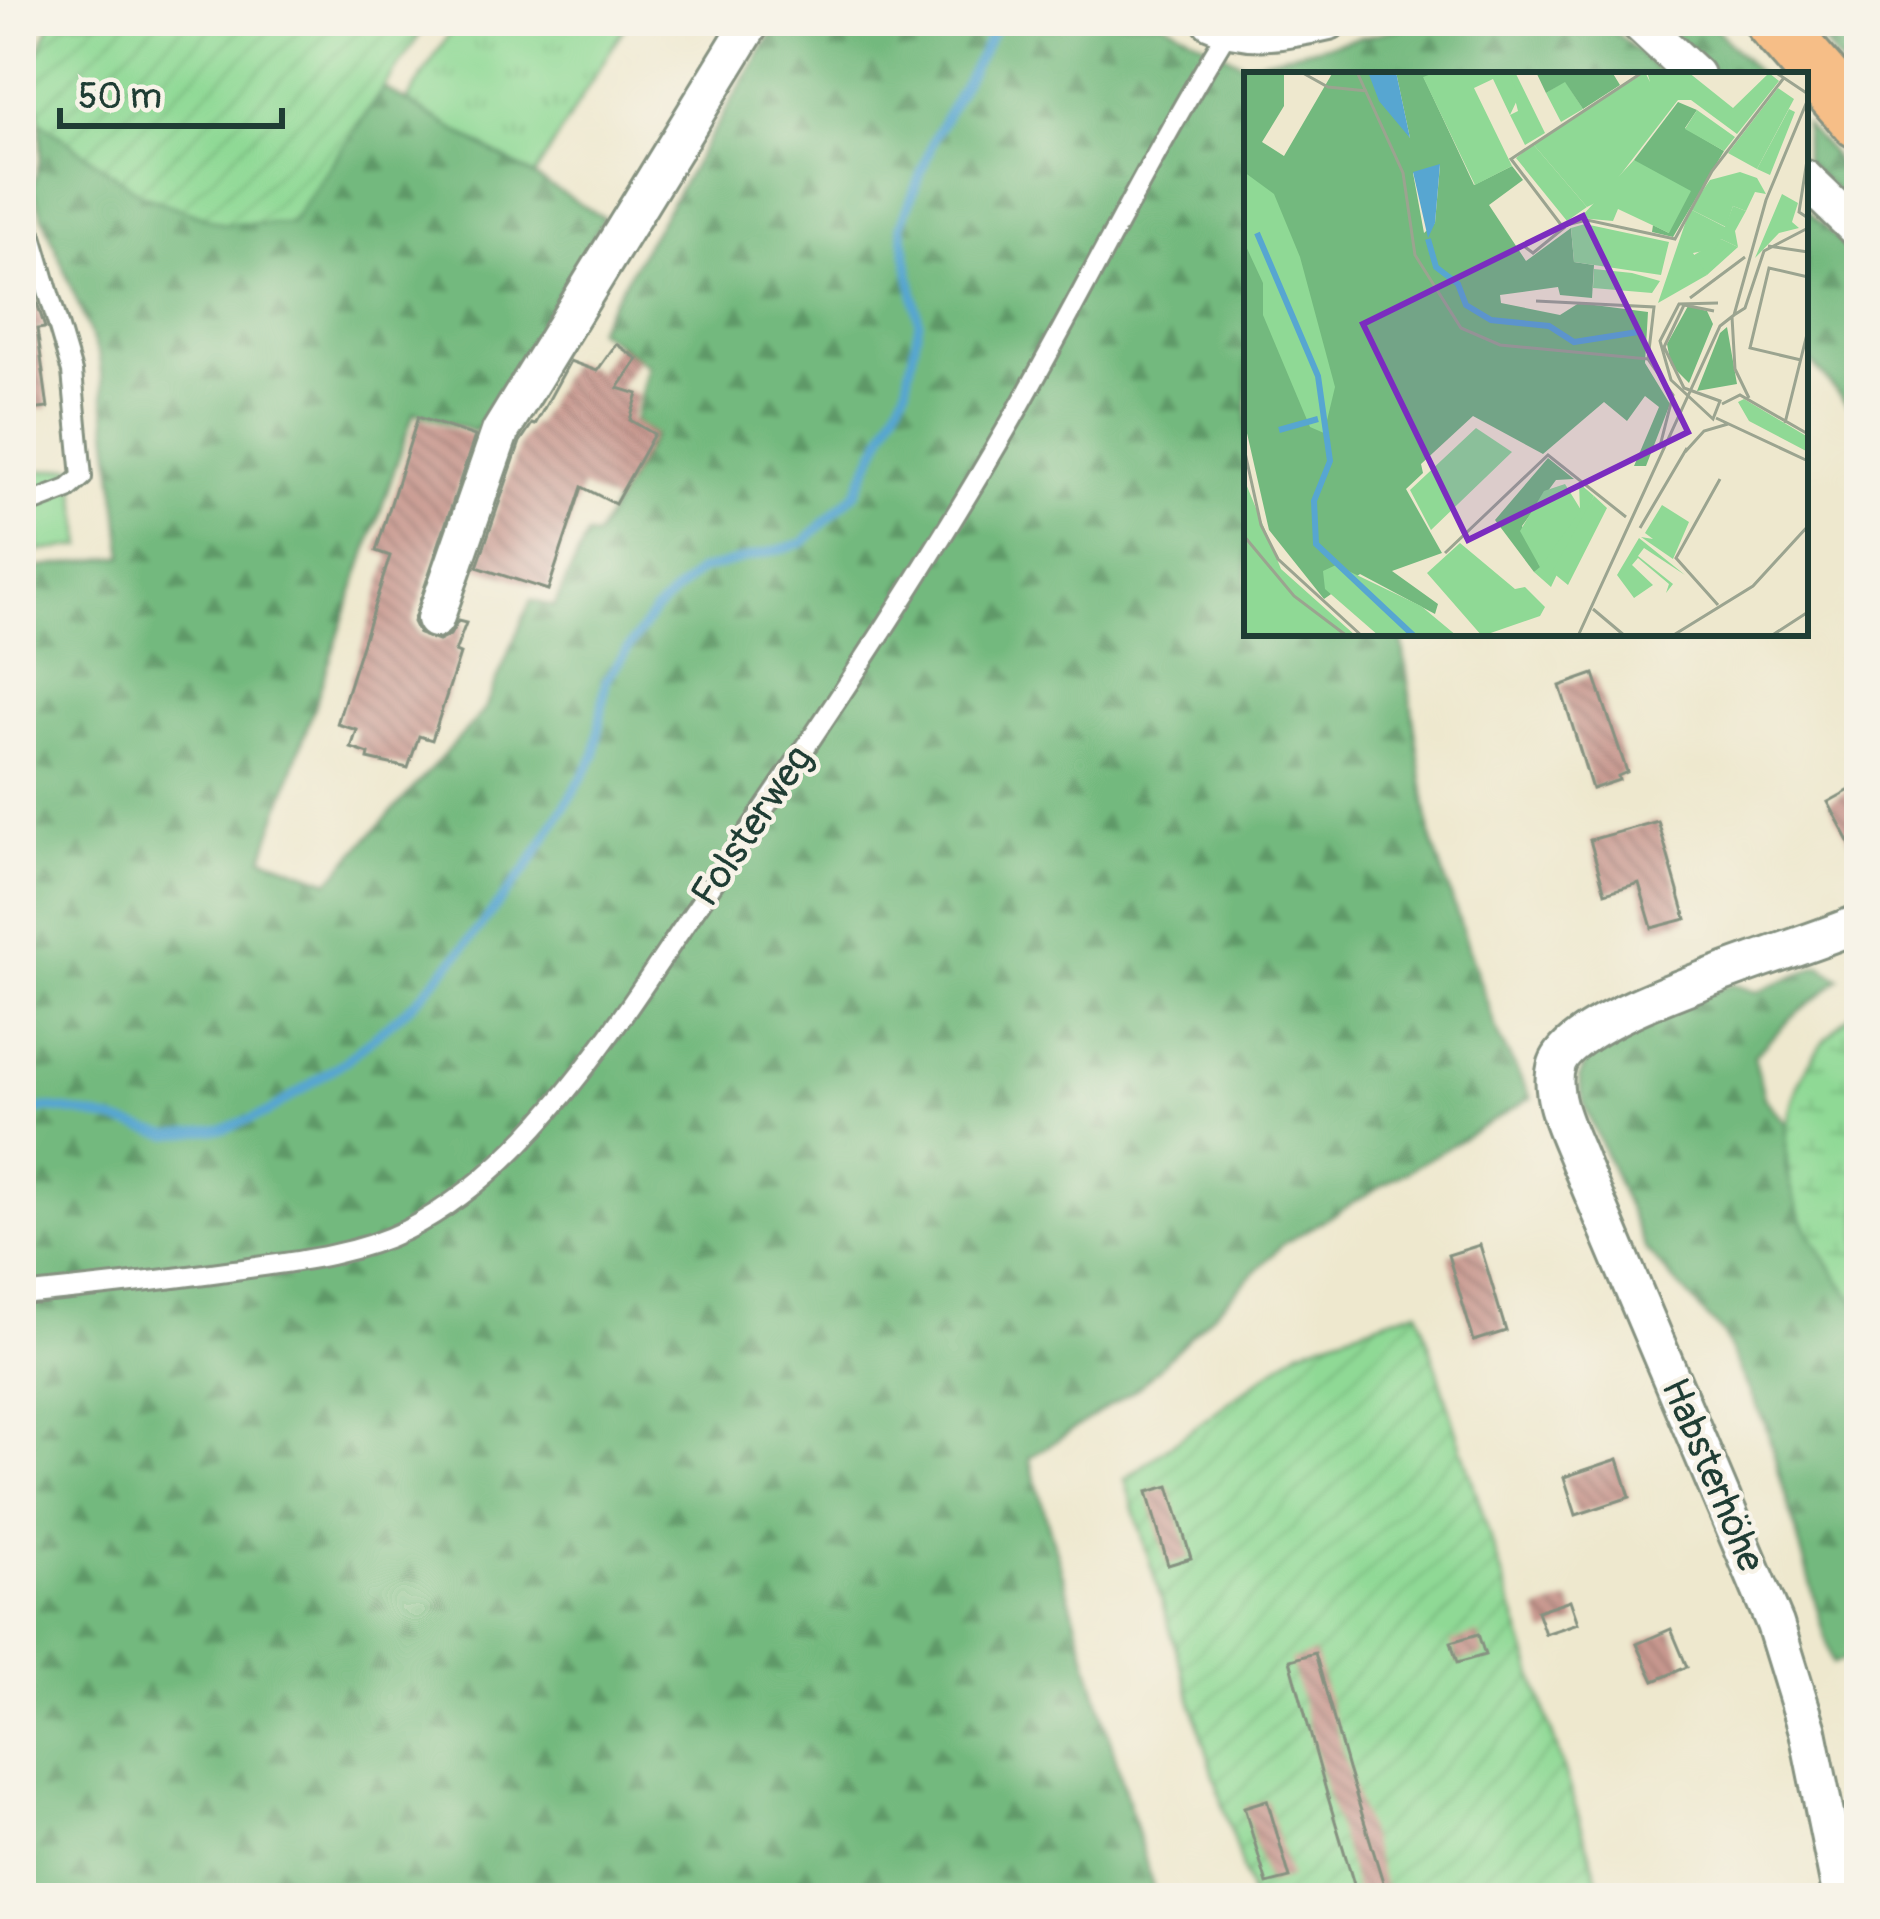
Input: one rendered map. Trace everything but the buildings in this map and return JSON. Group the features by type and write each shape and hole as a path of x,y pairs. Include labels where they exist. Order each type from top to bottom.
{"main road":[{"path":"1772,21 1859,121"}],"street":[{"path":"435,619 500,432 752,21"},
{"name":"Folsterweg","path":"1220,25 1282,32 1328,21"},
{"path":"1637,21 1692,72"},
{"path":"1808,182 1859,231"},
{"name":"Habsterhöhe","path":"1842,1898 1794,1679 1752,1563 1556,1098 1557,1063 1579,1037 1625,1013 1859,923"}],"lane":[{"name":"Folsterweg","path":"21,1295 312,1260 368,1245 452,1202 541,1120 617,1024 717,878 946,528 1032,384 1220,25"},
{"path":"21,199 72,372 82,477 68,489 21,507"}],"green space":[{"path":"52,21 429,21 291,223 223,224 142,195 40,121 31,68"},
{"path":"457,21 628,21 534,176 406,102"},
{"path":"779,21 1162,21 1244,64 1431,21 1595,21 1616,33 1660,72 1244,72 1244,636 1401,636 1430,835 1499,1038 1531,1098 1283,1244 1140,1386 1029,1458 1156,1898 21,1898 21,570 124,556 99,356 32,189 41,156 40,121 142,195 223,224 291,223 384,88 604,218 476,432 414,412 263,857 329,881 484,711 531,600 554,607 587,536 596,537 654,435 634,423 648,365 596,329"},
{"path":"1660,21 1709,21 1756,72 1713,72"},
{"path":"1804,21 1859,21 1859,86"},
{"path":"1808,127 1832,154 1857,196 1848,203 1808,164"},
{"path":"1808,212 1859,260 1859,418 1808,358"},
{"path":"73,467 83,546 39,551 29,472"},
{"path":"1820,965 1840,978 1754,1055 1764,1098 1787,1124 1786,1168 1801,1216 1859,1309 1859,1654 1833,1664 1766,1426 1723,1334 1646,1250 1584,1104 1579,1078 1592,1051 1630,1025 1731,984 1757,992"},
{"path":"1859,1008 1859,1309 1800,1214 1791,1185 1787,1128 1803,1075 1818,1050"},
{"path":"1418,1309 1604,1898 1251,1898 1125,1479 1300,1349"}],"waterway":[{"path":"21,1114 46,1108 77,1112 169,1135 224,1129 267,1113 345,1061 415,1002 457,956 529,865 595,756 606,680 654,612 699,571 803,543 856,492 906,388 919,322 901,225 935,136 999,21"}]}
